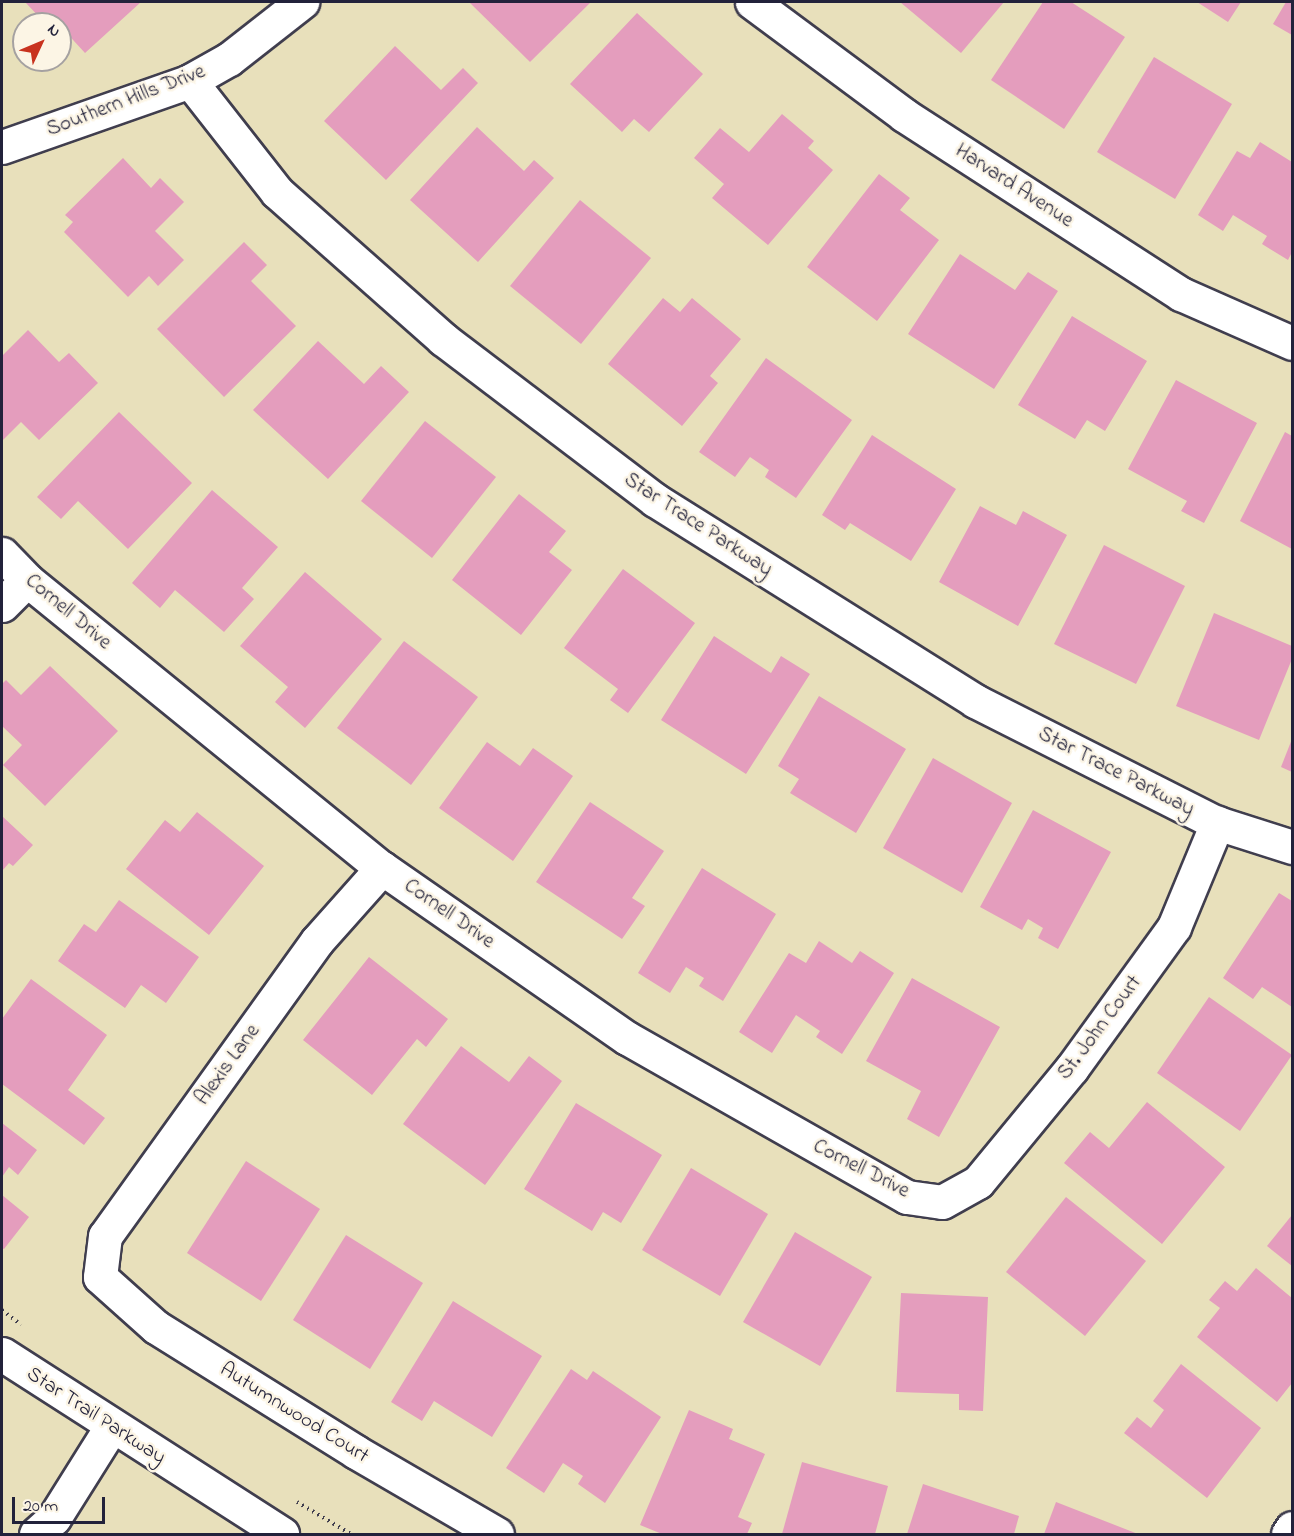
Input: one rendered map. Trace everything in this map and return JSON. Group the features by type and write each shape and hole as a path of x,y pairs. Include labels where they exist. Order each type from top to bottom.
{"street":[{"name":"Southern Hills Drive","path":"3,142 190,81 229,59 302,2"},
{"name":"Harvard Avenue","path":"752,2 904,115 1180,294 1293,343"},
{"name":"Star Trace Parkway","path":"190,81 277,192 443,339 655,500 975,701 1217,823 1293,847"},
{"name":"Cornell Drive","path":"2,554 27,580 382,868 627,1038 907,1197 942,1202"},
{"path":"2,605 27,580"},
{"name":"St. John Court","path":"942,1202 978,1182 1072,1068 1174,927 1217,823"},
{"name":"Alexis Lane","path":"100,1277 105,1236 317,941 382,868"},
{"name":"Autumnwood Court","path":"100,1277 156,1327 356,1452 497,1534"},
{"name":"Star Trail Parkway","path":"2,1354 111,1427 282,1534"},
{"path":"36,1534 54,1518 111,1427"},
{"path":"1288,1534 1293,1528"}],"building":[{"path":"25,2 141,2 85,53 72,39 72,12 34,12"},
{"path":"469,2 591,2 530,62"},
{"path":"900,2 1004,2 961,53"},
{"path":"1043,2 1071,2 1125,37 1064,129 991,80"},
{"path":"1197,2 1241,2 1228,22"},
{"path":"1286,2 1292,2 1292,35 1273,24"},
{"path":"637,13 703,74 649,132 634,119 622,132 570,84"},
{"path":"395,46 441,90 463,68 478,83 386,180 324,121"},
{"path":"1154,57 1232,104 1175,199 1097,152"},
{"path":"782,114 814,141 808,148 833,170 768,245 712,198 724,184 694,158 720,128 749,152"},
{"path":"477,127 524,171 534,160 554,178 478,262 410,200"},
{"path":"1260,142 1292,162 1292,252 1288,260 1262,244 1267,236 1233,215 1223,231 1198,215 1237,151 1250,158"},
{"path":"123,158 151,188 160,178 184,202 155,231 184,260 158,286 149,276 128,297 64,232 73,222 65,215"},
{"path":"879,174 910,198 900,210 939,240 877,321 807,267"},
{"path":"580,200 651,258 581,344 510,286"},
{"path":"244,242 267,265 251,281 296,326 224,397 157,329"},
{"path":"960,254 1015,290 1028,272 1058,291 994,389 908,334"},
{"path":"663,298 680,312 692,298 741,339 710,376 718,383 682,426 608,364"},
{"path":"1072,316 1147,361 1105,431 1087,420 1075,439 1018,405"},
{"path":"28,330 59,362 69,353 98,383 39,440 21,422 2,441 2,356"},
{"path":"318,341 364,384 381,366 409,392 328,479 253,410"},
{"path":"766,358 852,420 796,498 765,477 769,470 750,457 735,477 699,452"},
{"path":"1176,380 1257,423 1204,523 1181,511 1187,501 1128,469"},
{"path":"119,412 192,483 128,549 78,501 61,519 37,497"},
{"path":"425,421 496,477 432,558 361,501"},
{"path":"1285,432 1292,436 1292,549 1240,521"},
{"path":"872,435 956,489 911,561 850,523 845,530 822,515"},
{"path":"212,490 278,547 242,588 254,599 224,632 175,590 160,608 132,583"},
{"path":"519,494 566,531 549,552 572,570 521,635 452,580"},
{"path":"980,506 1016,525 1023,511 1067,535 1018,626 939,582"},
{"path":"1104,545 1185,586 1136,684 1054,644"},
{"path":"623,569 695,623 628,713 610,700 618,689 564,648"},
{"path":"305,572 382,639 305,728 275,702 288,687 240,646"},
{"path":"1214,613 1292,646 1292,659 1259,740 1176,706"},
{"path":"714,636 771,673 781,656 810,674 746,774 661,720"},
{"path":"404,641 478,697 411,785 337,728"},
{"path":"50,666 118,731 45,806 3,765 22,745 2,726 2,684 6,680 21,695"},
{"path":"819,696 906,749 856,833 790,793 799,779 778,766"},
{"path":"1292,739 1292,772 1281,767"},
{"path":"487,742 520,766 533,748 573,776 513,861 439,808"},
{"path":"933,758 1012,803 962,893 883,848"},
{"path":"590,802 664,851 632,898 645,906 622,939 536,882"},
{"path":"1033,810 1111,852 1058,949 1038,938 1043,928 1028,919 1022,930 980,907"},
{"path":"197,812 264,866 209,935 126,869 165,820 180,832"},
{"path":"2,816 33,845 13,866 9,863 2,871"},
{"path":"702,868 776,914 723,1001 699,986 704,978 686,967 670,993 638,973"},
{"path":"1279,893 1292,901 1292,1007 1262,987 1253,999 1223,978"},
{"path":"119,900 199,957 166,1003 141,985 125,1008 58,961 84,924 96,932"},
{"path":"819,941 852,963 860,951 894,973 842,1054 816,1037 820,1031 796,1015 772,1053 739,1032 789,953 806,963"},
{"path":"369,957 448,1019 426,1047 417,1039 372,1095 303,1040"},
{"path":"912,978 1000,1027 939,1137 907,1119 921,1091 866,1061"},
{"path":"31,979 107,1035 68,1090 105,1118 84,1145 2,1084 2,1019"},
{"path":"1209,997 1292,1055 1240,1131 1157,1073"},
{"path":"461,1046 509,1082 529,1056 562,1081 485,1185 403,1124"},
{"path":"1147,1102 1225,1167 1162,1244 1064,1163 1090,1132 1109,1148"},
{"path":"576,1103 662,1155 621,1223 603,1212 592,1231 524,1189"},
{"path":"2,1123 37,1150 18,1175 9,1167 2,1177"},
{"path":"246,1161 320,1209 261,1301 187,1253"},
{"path":"691,1168 768,1214 720,1296 642,1250"},
{"path":"2,1195 29,1217 4,1249 2,1248"},
{"path":"1066,1197 1146,1261 1085,1336 1006,1272"},
{"path":"1292,1215 1292,1266 1267,1246"},
{"path":"795,1232 872,1277 820,1366 743,1322"},
{"path":"346,1235 423,1283 370,1369 293,1320"},
{"path":"1256,1268 1292,1298 1292,1383 1277,1402 1197,1337 1220,1308 1209,1300 1225,1281 1237,1291"},
{"path":"901,1293 988,1297 983,1411 959,1410 959,1394 896,1392"},
{"path":"453,1301 542,1356 492,1437 434,1401 422,1421 391,1402"},
{"path":"1181,1364 1261,1428 1207,1498 1124,1433 1137,1417 1151,1428 1164,1410 1153,1401"},
{"path":"571,1369 587,1380 593,1371 661,1417 605,1503 578,1484 583,1476 563,1463 544,1493 506,1468"},
{"path":"689,1410 733,1429 729,1439 765,1454 738,1517 752,1523 747,1534 662,1534 640,1525"},
{"path":"802,1462 888,1486 875,1534 782,1534"},
{"path":"923,1484 1019,1516 1014,1534 907,1534"},
{"path":"1056,1502 1138,1534 1044,1534"}]}
